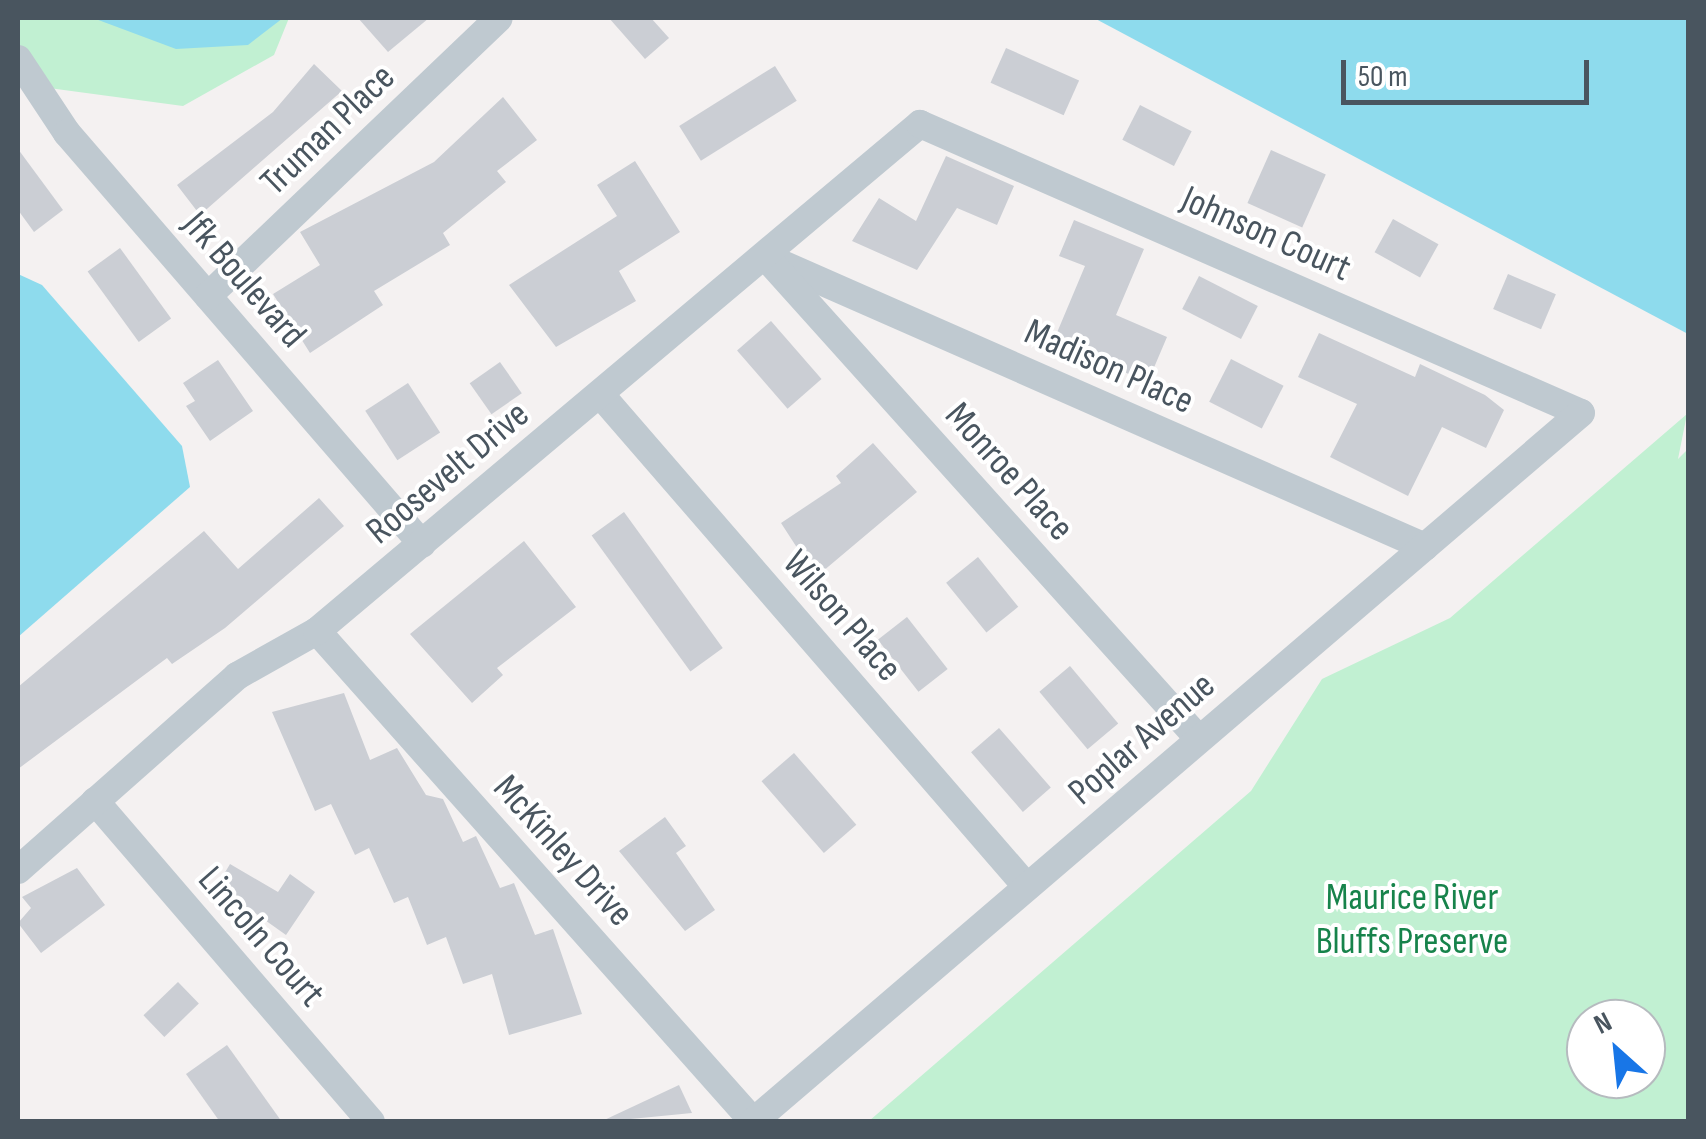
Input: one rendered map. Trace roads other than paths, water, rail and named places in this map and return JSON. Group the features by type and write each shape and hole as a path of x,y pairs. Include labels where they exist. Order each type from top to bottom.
{"street":[{"name":"Truman Place","path":"208,296 500,18"},
{"name":"Jfk Boulevard","path":"18,59 68,133 422,544"},
{"name":"Roosevelt Drive","path":"18,870 237,676 317,631 920,124"},
{"name":"Johnson Court","path":"920,124 1581,413"},
{"name":"Madison Place","path":"764,256 1425,546"},
{"name":"Monroe Place","path":"764,256 1200,739"},
{"name":"Wilson Place","path":"600,394 1027,887"},
{"name":"Poplar Avenue","path":"753,1121 1581,413"},
{"name":"McKinley Drive","path":"317,631 753,1121"},
{"name":"Lincoln Court","path":"96,801 370,1122"}],"water":[{"path":"93,18 283,18 248,45 176,49"},
{"path":"1094,18 1688,18 1688,334"},
{"path":"18,274 42,285 182,446 190,487 18,637"}],"park label":[{"name":"Maurice River Bluffs Preserve","path":"1412,920"}]}
